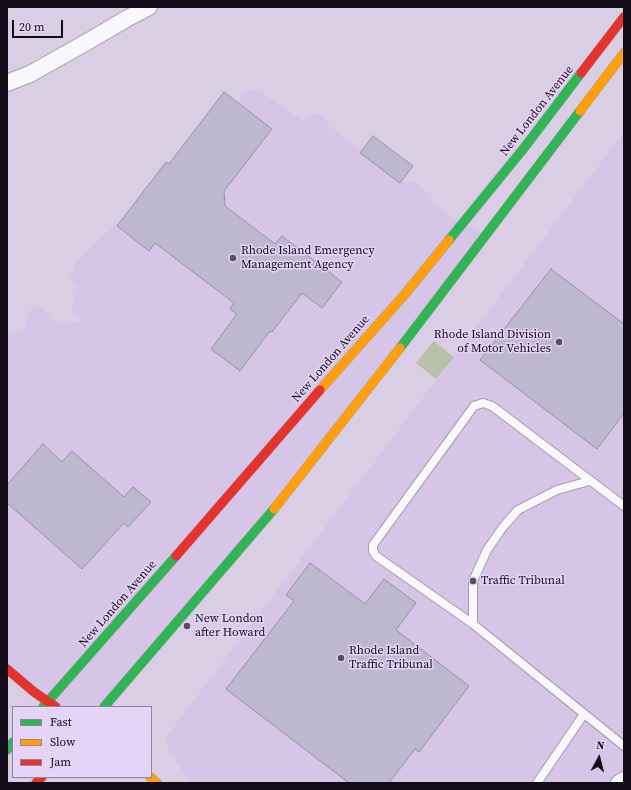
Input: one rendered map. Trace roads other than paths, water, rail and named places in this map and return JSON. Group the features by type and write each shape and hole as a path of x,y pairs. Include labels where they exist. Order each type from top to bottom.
{"main road":[{"name":"New London Avenue","path":"46,704 217,510 279,436 405,294 524,148 624,17"},
{"path":"105,706 269,515 408,338 624,53"},
{"path":"7,669 46,704"}],"street":[{"path":"7,83 30,74 149,7"},
{"path":"619,783 624,780"}],"lane":[{"path":"624,505 589,481 492,406 483,403 474,406 373,545 372,551 376,556 473,624 624,746"},
{"path":"473,624 474,581 487,550 503,527 518,510 544,496 557,490 589,481"},
{"path":"537,783 584,714"}],"place":[{"name":"Rhode Island Emergency Management Agency","path":"233,258"},
{"name":"Rhode Island Division of Motor Vehicles","path":"559,342"},
{"name":"Traffic Tribunal","path":"473,581"},
{"name":"New London after Howard","path":"187,626"},
{"name":"Rhode Island Traffic Tribunal","path":"341,658"}]}
